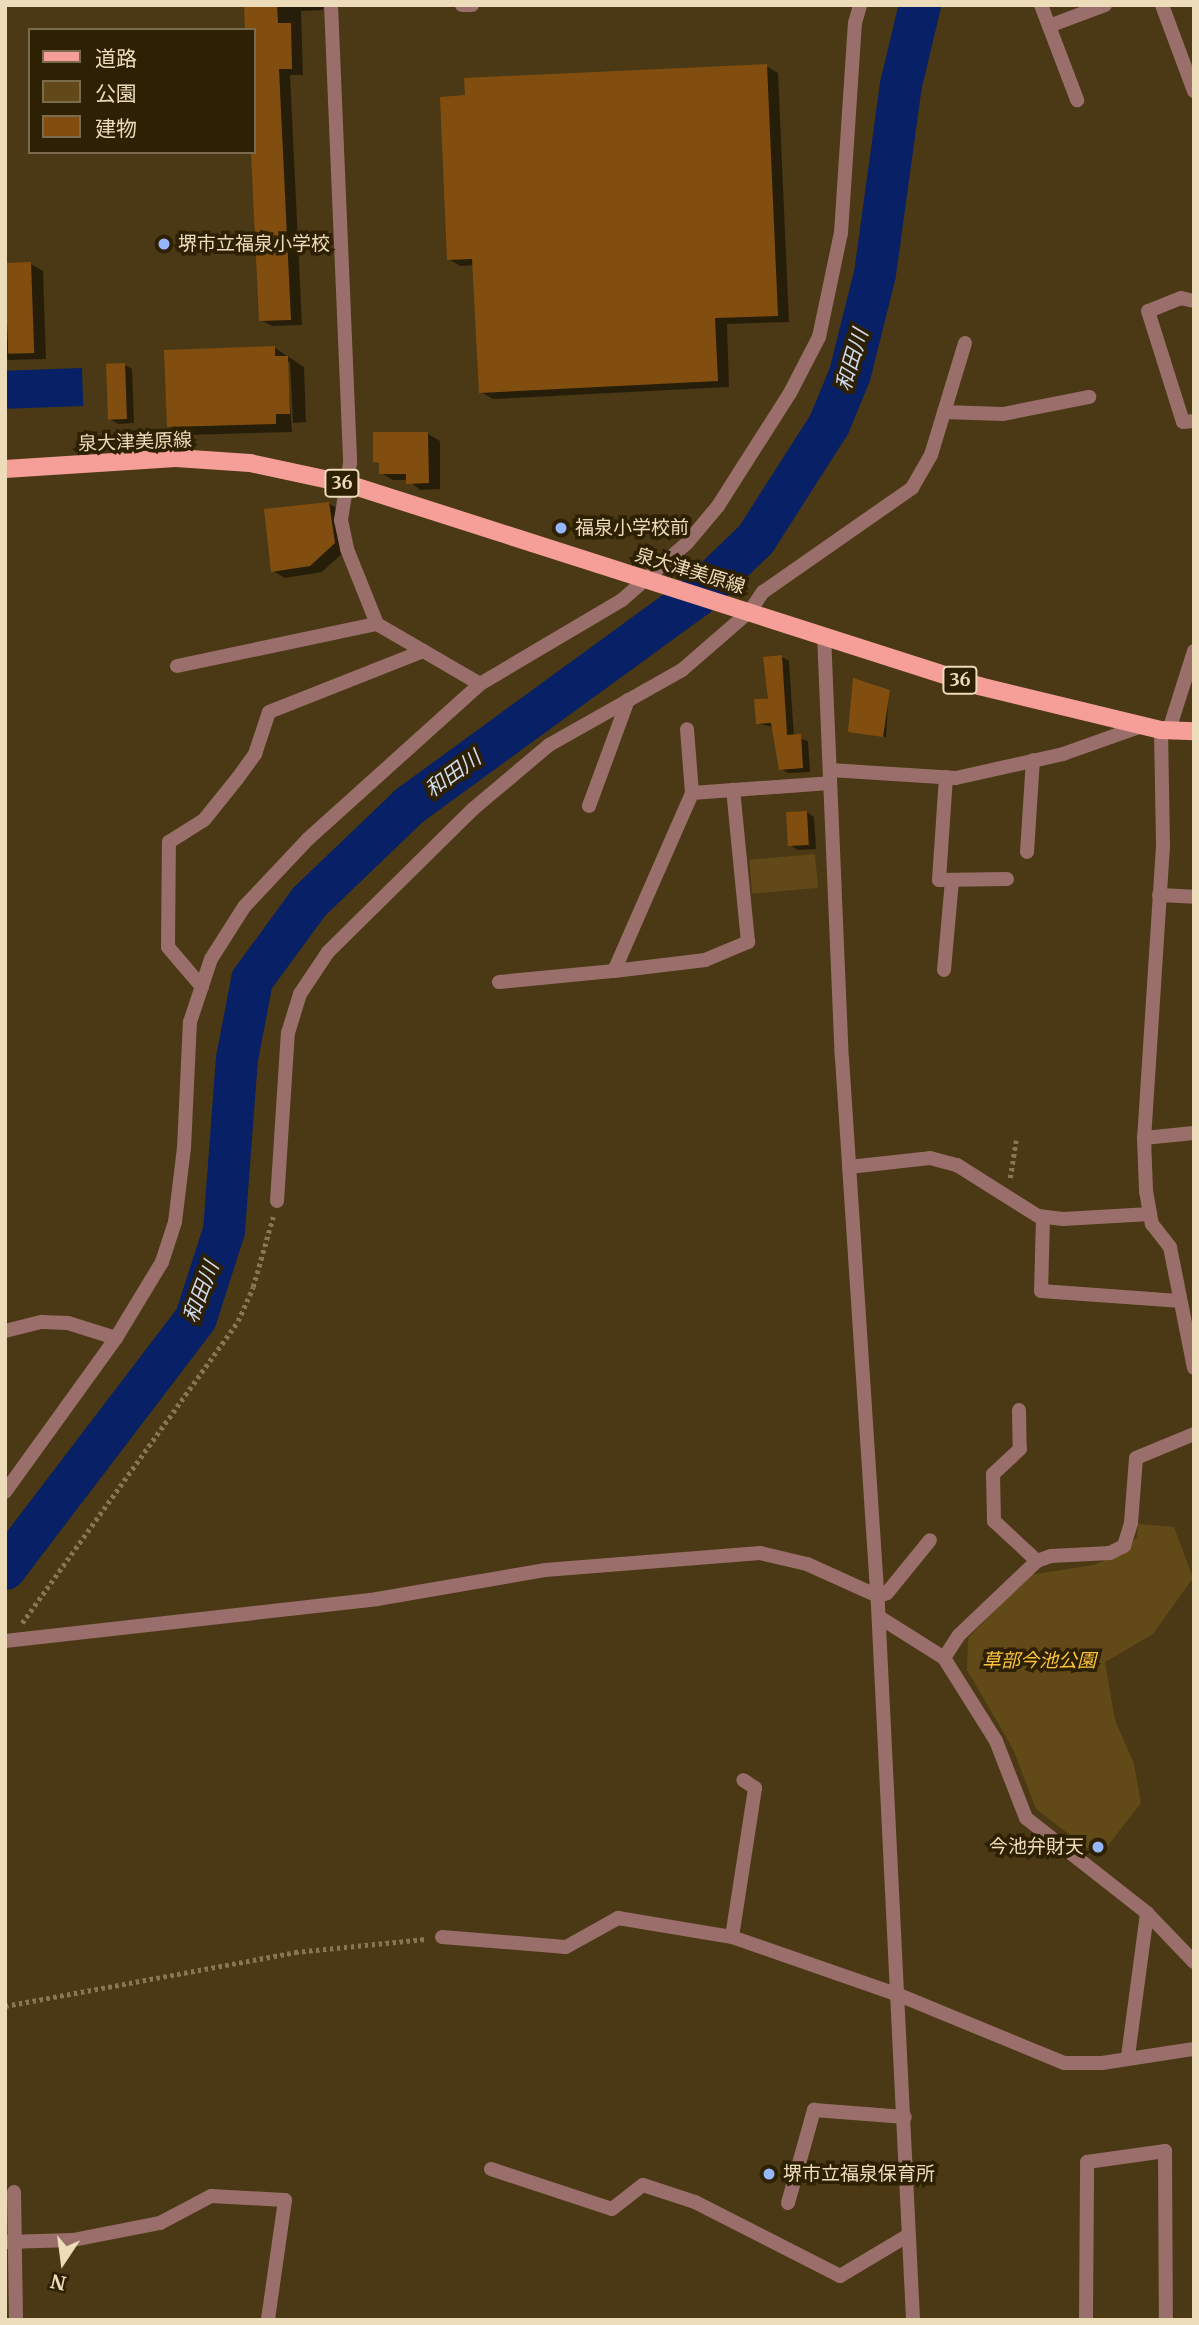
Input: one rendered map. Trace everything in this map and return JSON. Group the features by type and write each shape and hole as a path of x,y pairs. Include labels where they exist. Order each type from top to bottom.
{"main road":[{"name":"泉大津美原線","path":"5,469 176,458 250,463 348,484 741,608 979,687 1142,726 1194,731"}],"street":[{"path":"331,5 348,484 341,520 347,549 377,624 480,684"},
{"path":"462,5 472,5"},
{"path":"5,1492 116,1338 162,1262 175,1222 184,1149 190,1022 211,959 244,907 308,839 480,684 622,600 687,543 718,506 790,393 819,337 841,233 855,23 860,5"},
{"path":"1041,5 1077,100"},
{"path":"1049,26 1105,5"},
{"path":"1162,5 1194,91"},
{"path":"1194,301 1181,298 1148,311 1183,422 1194,421"},
{"path":"277,1201 288,1033 300,995 328,952 473,808 549,745 682,670 741,608 912,488 931,455 965,343"},
{"path":"944,412 1003,414 1088,397"},
{"path":"177,666 377,624"},
{"path":"824,635 849,1167 878,1606 899,1995 905,2117 906,2236 913,2320"},
{"path":"202,987 169,947 169,842 204,820 237,779 255,754 269,712 423,651"},
{"path":"1194,651 1165,730 1159,895 1144,1138 1150,1214 1170,1247 1194,1367"},
{"path":"589,806 628,700"},
{"path":"692,793 830,777 946,777 1033,760 1142,726"},
{"path":"614,971 692,793 687,729"},
{"path":"1027,852 1033,760"},
{"path":"946,777 939,880 1007,878"},
{"path":"499,982 705,960 748,942 733,790"},
{"path":"944,970 952,880"},
{"path":"1159,895 1194,897"},
{"path":"1144,1138 1194,1133"},
{"path":"849,1167 930,1158 957,1165 1043,1217 1150,1214"},
{"path":"1043,1217 1041,1291 1179,1301"},
{"path":"5,1331 43,1322 68,1323 116,1338"},
{"path":"1019,1410 1020,1449 993,1474 994,1521 1037,1561"},
{"path":"944,1658 959,1635 1037,1561 1051,1556 1110,1553 1124,1546 1131,1523 1136,1458 1194,1434"},
{"path":"878,1606 930,1541"},
{"path":"7,1642 377,1600 545,1570 760,1553 807,1564 878,1606 944,1658 996,1741 1026,1818 1147,1913 1194,1962"},
{"path":"732,1937 755,1788 743,1780"},
{"path":"1128,2056 1147,1913"},
{"path":"442,1937 566,1947 618,1919 732,1937 899,1995 1064,2063 1102,2063 1128,2056 1194,2049"},
{"path":"788,2203 814,2110 905,2117"},
{"path":"1086,2320 1087,2162 1165,2151 1166,2320"},
{"path":"491,2169 612,2209 643,2185 695,2202 840,2277 906,2236"},
{"path":"14,2192 10,2242 16,2320"},
{"path":"10,2242 73,2240 160,2223 211,2196 285,2200 268,2320"}],"path":[{"path":"1016,1140 1010,1179 1017,1185"},
{"path":"7,1642 238,1321 253,1287 277,1201"},
{"path":"5,2006 295,1952 442,1937"}],"green space":[{"path":"815,854 818,888 752,894 749,860"},
{"name":"草部今池公園","path":"1138,1524 1174,1527 1193,1578 1153,1634 1105,1662 1115,1720 1134,1764 1141,1803 1099,1857 1036,1809 1013,1749 967,1670 968,1638 1030,1575 1094,1565 1123,1552 1137,1537"}],"shaded area":[{"path":"82,368 83,406 6,409 5,371"}],"building":[{"path":"244,5 277,5 278,23 291,23 292,69 279,69 291,320 259,321 251,154 256,154 256,28 245,28"},
{"path":"767,64 778,316 715,318 718,381 479,393 472,259 447,260 440,97 465,95 464,78"},
{"path":"31,262 34,353 8,354 5,263"},
{"path":"275,346 275,356 288,356 290,414 276,414 276,424 167,427 164,350"},
{"path":"125,363 127,419 108,420 106,364"},
{"path":"373,432 428,432 429,483 406,484 406,474 379,474 379,463 373,462"},
{"path":"329,502 335,543 310,566 271,572 264,509"},
{"path":"782,655 787,735 801,734 803,768 779,770 771,723 756,724 754,699 768,699 763,657"},
{"path":"853,678 890,690 883,737 848,732"},
{"path":"807,811 809,845 788,846 786,812"}],"waterway":[{"name":"和田川","path":"5,1569 196,1318 224,1231 237,1059 252,980 309,902 409,806 697,596 756,539 829,425 850,374 875,274 901,85 920,5"}],"place":[{"name":"堺市立福泉小学校","path":"164,244"},
{"name":"福泉小学校前","path":"561,528"},
{"name":"今池弁財天","path":"1098,1847"},
{"name":"堺市立福泉保育所","path":"769,2174"}]}
